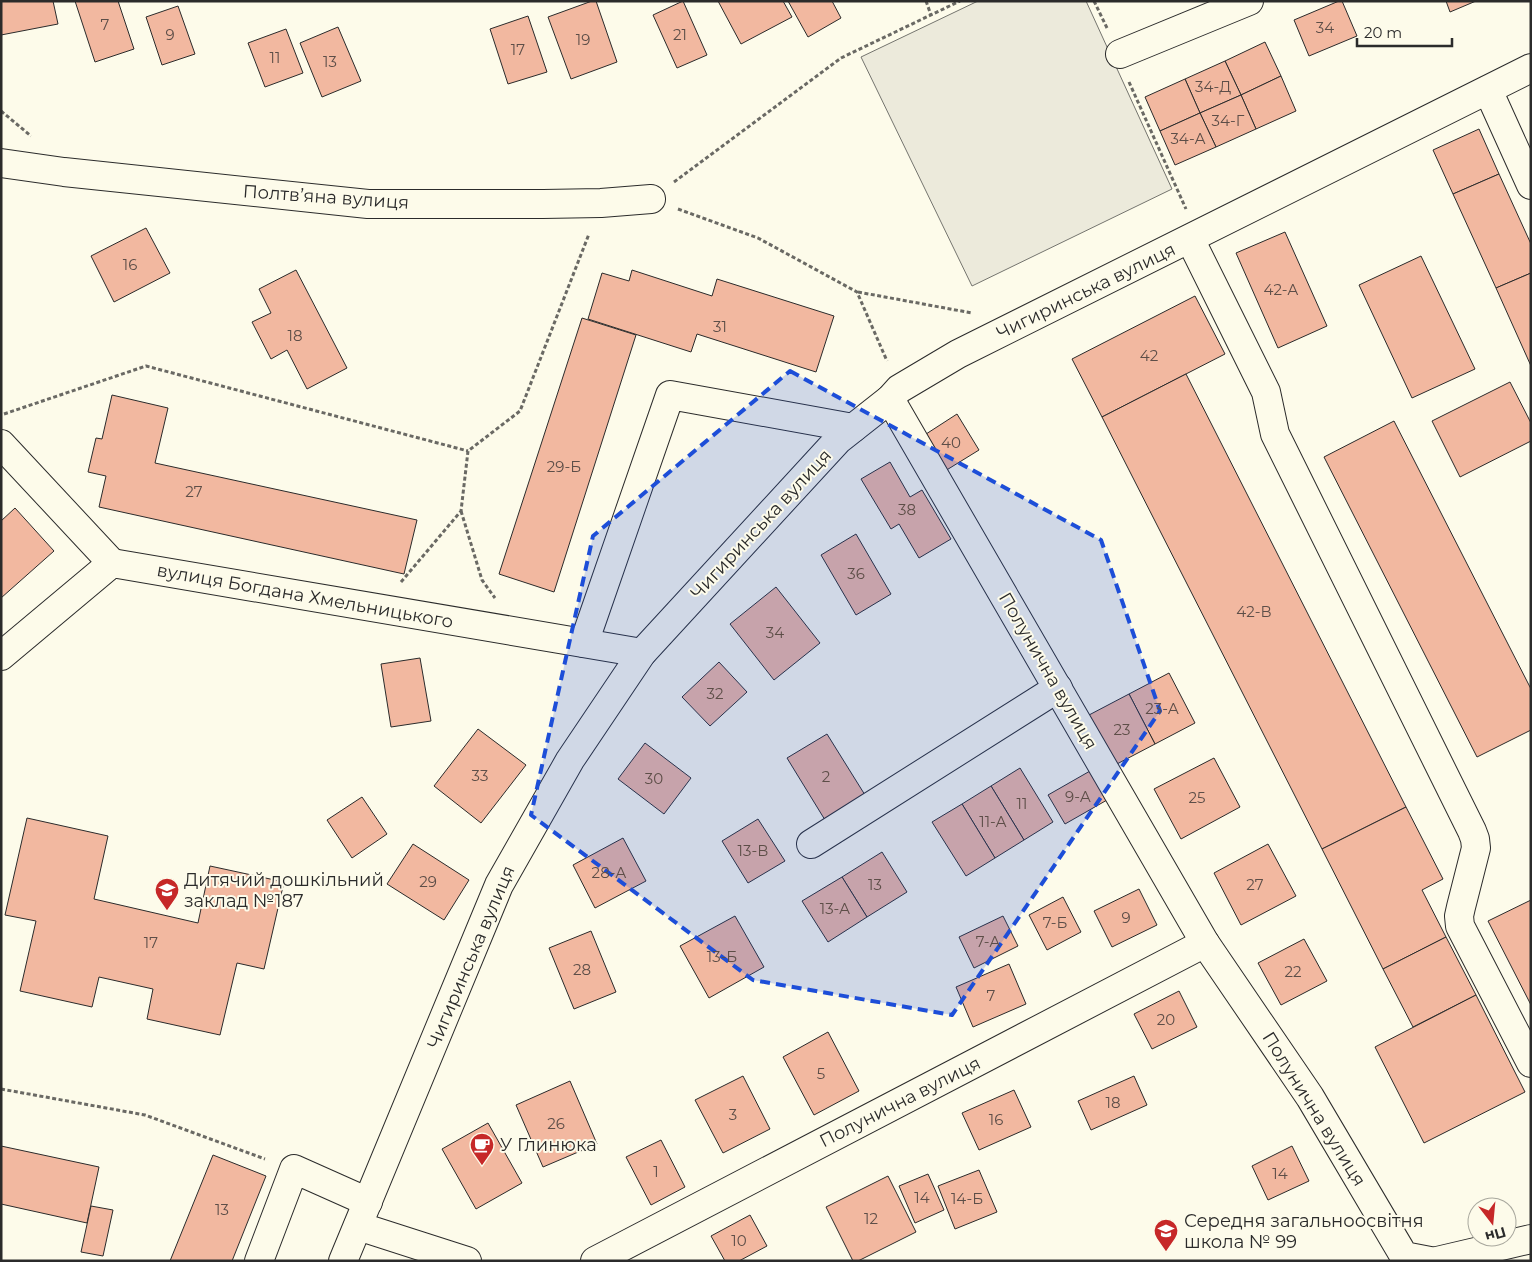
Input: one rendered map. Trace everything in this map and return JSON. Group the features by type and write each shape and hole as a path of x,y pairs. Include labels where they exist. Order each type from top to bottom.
{"street":[{"path":"1120,54 1249,1"},
{"name":"Чигиринська вулиця","path":"343,1261 499,886 570,760 642,653 838,440 894,394 958,354 1531,68"},
{"path":"1488,90 1531,185"},
{"name":"Полтвʼяна вулиця","path":"1,163 73,173 368,204 601,203 651,199"},
{"path":"1194,237 1266,392 1275,434 1472,830 1476,848 1461,907 1460,926 1531,1063"},
{"name":"Полунична вулиця","path":"894,394 1058,688 1205,943 1310,1097 1404,1256 1430,1261"},
{"path":"584,643 670,395 853,428"},
{"path":"1,444 112,563 1,656"},
{"name":"вулиця Богдана Хмельницького","path":"112,563 642,653"},
{"path":"811,844 1058,688"},
{"name":"Полунична вулиця","path":"594,1261 1205,943"},
{"path":"259,1261 294,1169 363,1214 467,1261"},
{"path":"1438,1261 1531,1239"}],"path":[{"path":"926,1 931,15"},
{"path":"651,199 841,58 960,1"},
{"path":"1120,54 1121,63 1194,237"},
{"path":"651,199 758,238 857,292 974,313"},
{"path":"521,632 482,580 461,511 468,451 520,411 601,203"},
{"path":"857,292 894,394"},
{"path":"1,415 146,366 468,451"},
{"path":"378,608 461,511"},
{"path":"1,1089 145,1115 294,1169"}],"highlighted area":[{"path":"790,371 1101,540 1160,711 952,1015 753,980 531,815 593,536"}],"shaded area":[{"path":"978,1 1086,1 1172,189 972,286 861,57"}],"building":[{"path":"1,1 53,1 58,24 1,35"},
{"path":"75,1 118,1 134,49 95,62"},
{"path":"596,1 617,62 571,79 548,17"},
{"path":"683,1 707,55 677,68 653,15"},
{"path":"718,1 783,1 792,17 741,44"},
{"path":"788,1 832,1 841,18 808,37"},
{"path":"1342,1 1357,36 1309,56 1294,20"},
{"path":"1446,1 1476,1 1450,12"},
{"path":"178,6 195,54 162,65 146,17"},
{"path":"528,16 547,72 508,84 490,29"},
{"path":"338,27 361,81 322,97 300,43"},
{"path":"286,29 303,73 265,87 248,43"},
{"path":"1265,42 1281,76 1241,95 1225,61"},
{"path":"1225,61 1241,95 1200,113 1185,79"},
{"path":"1281,76 1296,111 1256,129 1241,95"},
{"path":"1185,79 1200,113 1160,131 1145,97"},
{"path":"1241,95 1256,129 1216,147 1200,113"},
{"path":"1200,113 1216,147 1175,165 1160,131"},
{"path":"1479,129 1499,174 1453,194 1433,150"},
{"path":"1499,174 1531,244 1531,273 1496,288 1453,194"},
{"path":"146,228 170,273 114,302 91,256"},
{"path":"1285,232 1327,326 1278,348 1236,253"},
{"path":"1421,256 1475,369 1412,398 1359,285"},
{"path":"296,270 347,368 307,389 287,350 271,359 252,322 271,313 259,289"},
{"path":"632,270 712,296 717,279 834,316 816,372 697,334 691,352 588,319 602,273 629,281"},
{"path":"1531,273 1531,366 1496,288"},
{"path":"1195,296 1225,354 1102,417 1072,359"},
{"path":"582,318 636,335 554,592 499,574"},
{"path":"1186,374 1406,807 1322,849 1102,417"},
{"path":"1510,382 1531,423 1531,441 1460,477 1432,421"},
{"path":"112,395 168,408 155,463 417,520 404,574 99,507 106,476 88,472 96,438 102,439"},
{"path":"957,414 979,450 945,471 923,436"},
{"path":"1394,421 1531,689 1531,730 1477,757 1324,457"},
{"path":"890,462 910,497 922,490 951,539 919,558 899,524 891,529 861,479"},
{"path":"15,508 54,551 1,598 1,521"},
{"path":"856,534 891,594 856,615 821,555"},
{"path":"776,587 820,643 774,680 730,624"},
{"path":"420,658 431,721 391,727 381,664"},
{"path":"719,662 747,692 710,726 682,697"},
{"path":"1169,673 1195,723 1155,744 1129,694"},
{"path":"1129,694 1155,744 1115,765 1089,715"},
{"path":"478,729 526,765 481,823 434,786"},
{"path":"827,734 865,795 825,820 787,758"},
{"path":"645,743 691,778 664,814 618,779"},
{"path":"1214,758 1240,807 1181,839 1154,789"},
{"path":"1020,768 1053,822 1024,840 991,786"},
{"path":"1090,771 1107,800 1065,824 1048,795"},
{"path":"991,786 1024,840 995,858 962,804"},
{"path":"362,797 387,834 352,858 327,820"},
{"path":"962,804 995,858 966,876 932,822"},
{"path":"1406,807 1443,879 1422,890 1446,937 1383,969 1322,849"},
{"path":"27,818 108,836 94,899 198,923 210,866 284,882 264,969 237,963 220,1035 147,1019 153,989 99,977 92,1007 20,991 36,921 5,915"},
{"path":"758,819 785,861 748,883 722,841"},
{"path":"623,838 646,881 595,908 573,865"},
{"path":"413,844 469,880 444,920 387,884"},
{"path":"1268,844 1296,896 1241,925 1214,873"},
{"path":"882,852 907,892 867,917 842,877"},
{"path":"842,877 867,917 828,942 802,901"},
{"path":"1139,889 1157,925 1112,947 1094,911"},
{"path":"1063,897 1081,932 1047,950 1029,915"},
{"path":"1531,900 1531,1005 1488,921"},
{"path":"735,916 764,967 709,998 680,946"},
{"path":"1003,916 1018,946 974,968 959,937"},
{"path":"591,931 616,992 574,1009 549,948"},
{"path":"1446,937 1476,995 1413,1027 1383,969"},
{"path":"1304,939 1327,981 1281,1005 1258,963"},
{"path":"1009,964 1026,1004 973,1027 956,987"},
{"path":"1179,991 1197,1027 1152,1049 1134,1014"},
{"path":"1476,995 1525,1092 1424,1143 1375,1047"},
{"path":"828,1032 859,1091 814,1115 783,1057"},
{"path":"743,1076 770,1129 723,1153 695,1100"},
{"path":"1134,1076 1147,1105 1091,1130 1078,1101"},
{"path":"570,1081 597,1144 543,1167 516,1105"},
{"path":"1014,1090 1031,1127 979,1150 962,1113"},
{"name":"У Глинюка","path":"488,1123 522,1183 476,1209 442,1149"},
{"path":"661,1140 685,1187 651,1205 626,1157"},
{"path":"1,1146 99,1167 87,1223 1,1204"},
{"path":"1292,1146 1309,1181 1268,1200 1252,1166"},
{"path":"213,1155 266,1176 232,1261 170,1261"},
{"path":"979,1170 997,1212 955,1229 938,1186"},
{"path":"928,1174 944,1210 915,1223 899,1186"},
{"path":"888,1176 916,1232 858,1261 853,1261 826,1207"},
{"path":"91,1206 113,1210 103,1256 81,1252"},
{"path":"750,1215 767,1246 739,1261 725,1261 711,1236"}],"place":[{"name":"Дитячий дошкільний заклад №187","path":"167,911"},
{"name":"У Глинюка","path":"482,1166"},
{"name":"Середня загальноосвітня школа № 99","path":"1166,1252"}]}
